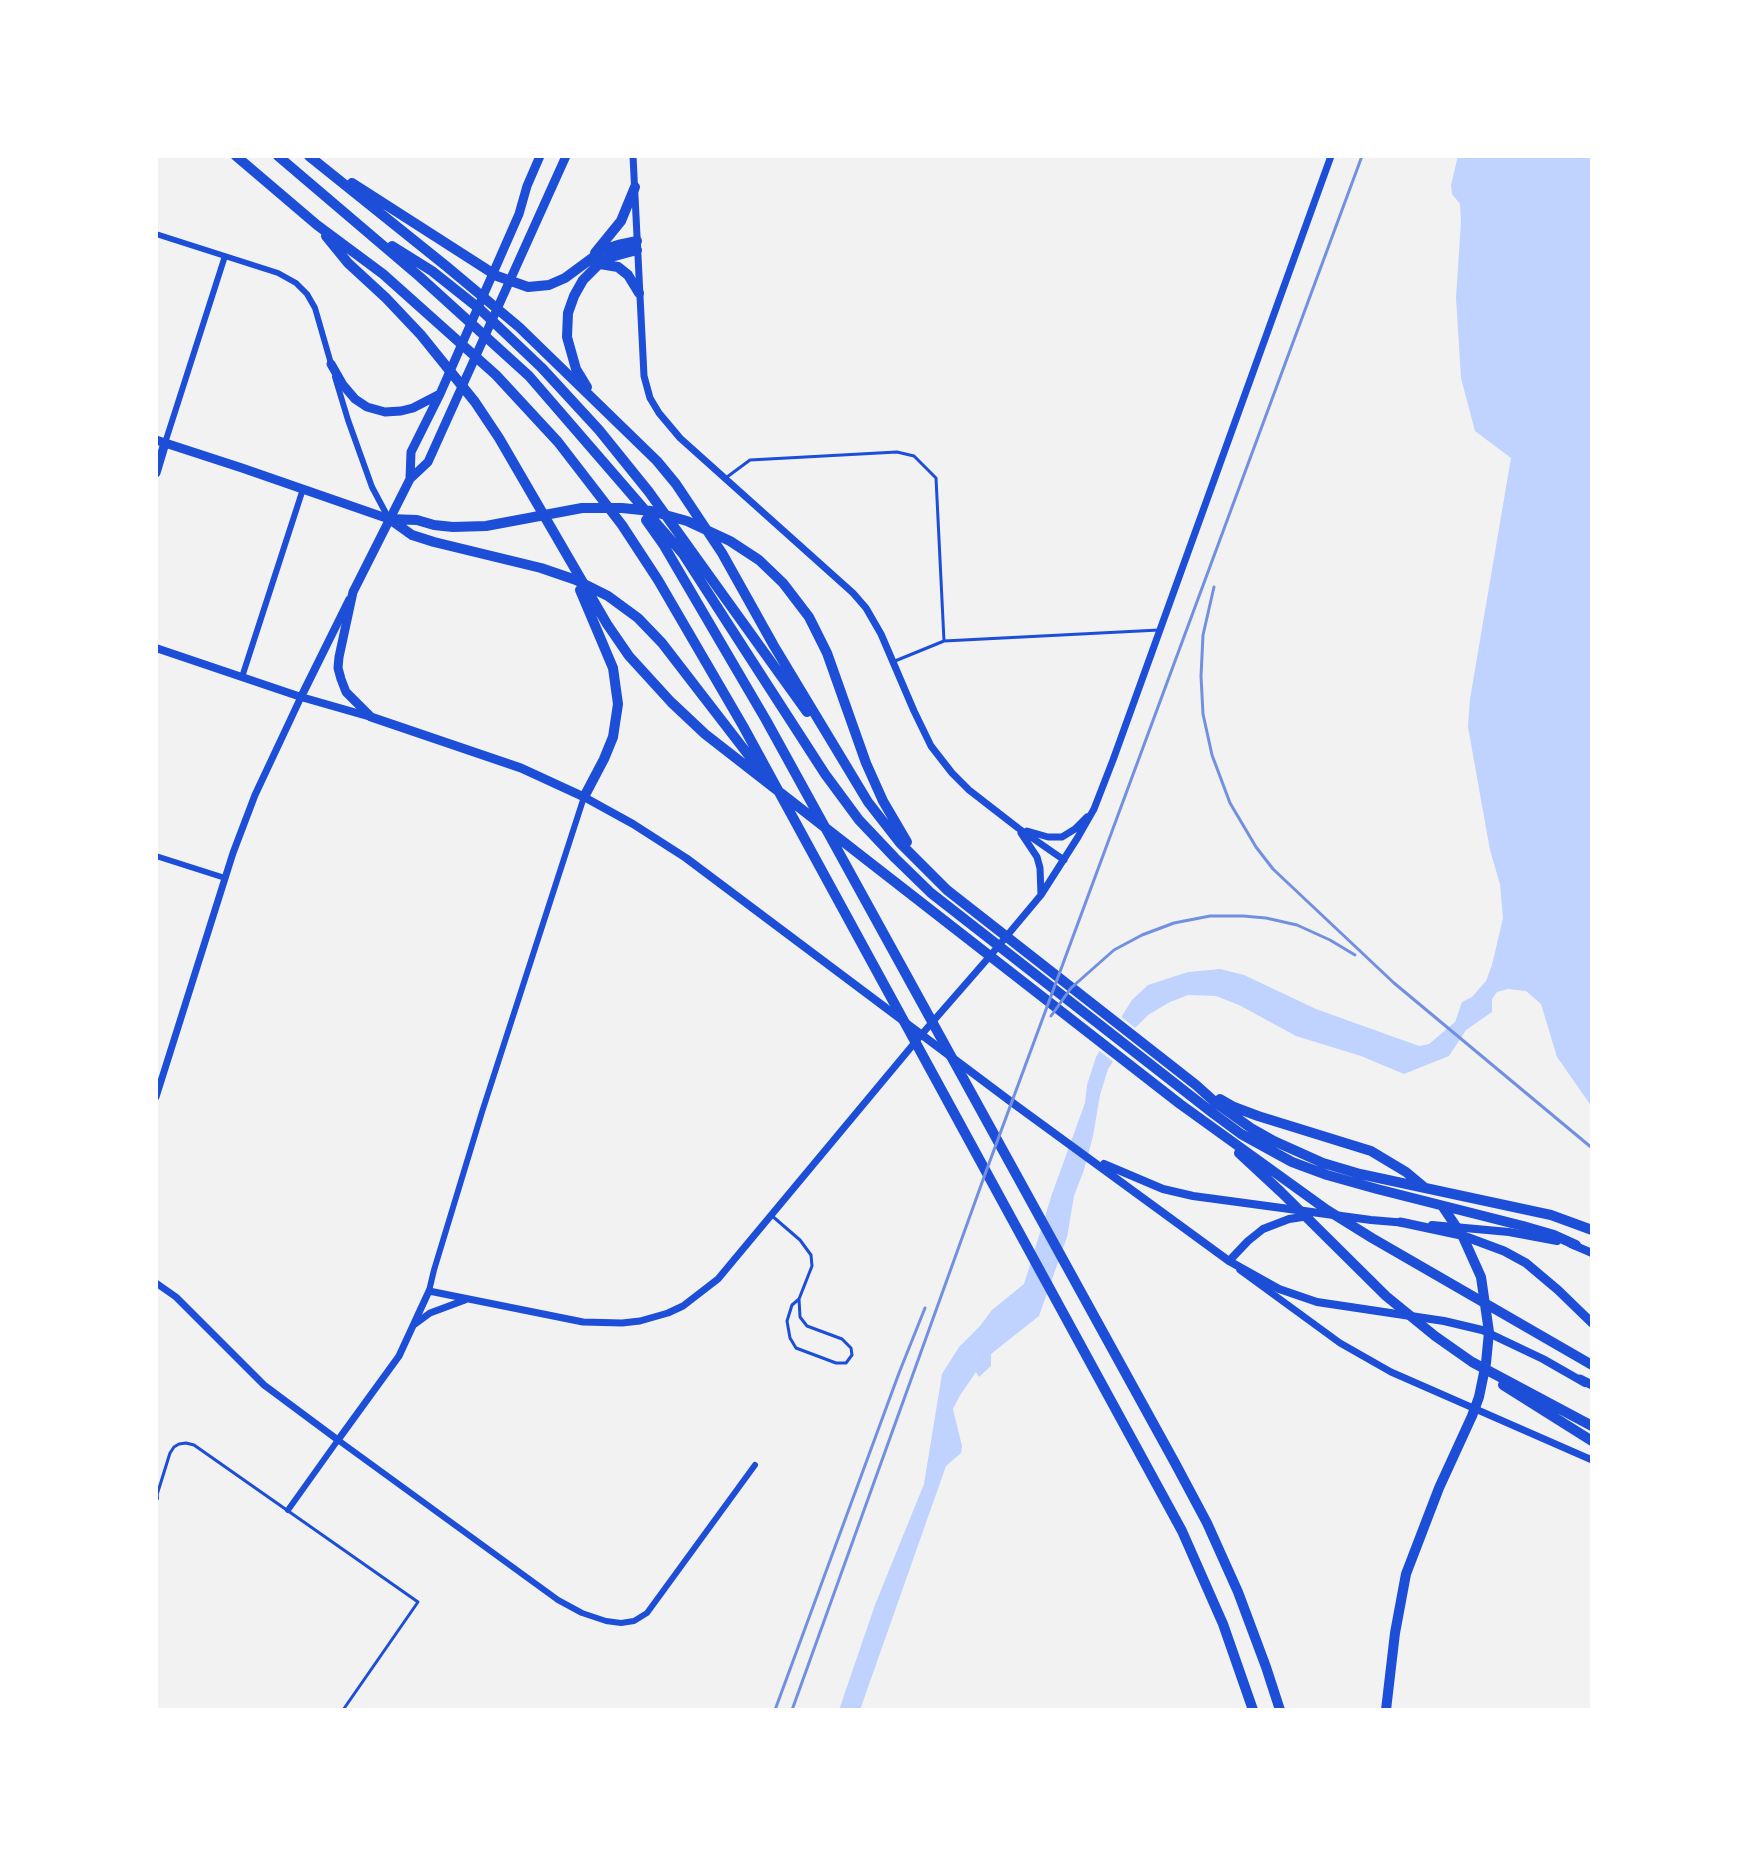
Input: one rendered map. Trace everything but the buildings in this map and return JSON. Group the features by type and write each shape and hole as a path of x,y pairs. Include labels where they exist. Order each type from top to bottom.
{"highway":[{"path":"236,156 317,225 383,274 496,375 558,442 622,525 658,580 743,726 1129,1432 1197,1562 1253,1710"},
{"path":"278,156 420,277 529,376 683,554 825,774 859,820 953,919 1180,1104 1327,1210 1592,1365"},
{"path":"309,156 475,263 528,287 549,285 637,246"},
{"path":"309,156 519,327 657,461 722,553 868,802 900,843 947,890 1216,1103 1274,1141 1323,1163 1360,1174 1551,1215 1592,1230"},
{"path":"599,405 576,369 567,337 568,313 583,280 621,221 635,187"},
{"path":"317,225 348,263 421,335 475,402 629,656 705,734 1241,1134 1315,1171 1523,1226 1576,1245"},
{"path":"371,235 432,271 481,310 541,367 599,430 649,492 843,762"},
{"path":"593,263 618,267 628,275 639,293"},
{"path":"587,442 663,544 766,720 1150,1415 1207,1523 1238,1592 1280,1710"},
{"path":"389,519 417,520 453,527 486,526 582,508 651,511 714,532 759,560 783,583 809,617 827,653 866,763 883,801 924,868"},
{"path":"389,519 412,535 541,568 576,580 608,596 638,618 677,660 782,799"},
{"path":"560,544 604,645 617,687 617,718 613,737 584,797"},
{"path":"1196,1085 1234,1107 1371,1151 1406,1172 1441,1205 1458,1228 1481,1277 1489,1332 1479,1397 1406,1574 1386,1710"},
{"path":"1208,1125 1386,1296 1435,1336 1592,1426"},
{"path":"1460,1353 1482,1372 1592,1441"}],"main road":[{"path":"410,479 411,452 440,394 519,214 540,156"},
{"path":"301,697 410,479 428,462 566,156"},
{"path":"331,364 355,399 367,407 385,412 413,408 440,394"},
{"path":"156,473 161,442 389,519"},
{"path":"353,592 338,668 346,692 371,717"},
{"path":"156,648 521,768 584,797 686,858 1229,1261 1279,1289 1317,1302 1444,1321 1482,1330 1592,1387"},
{"path":"1092,1159 1163,1189 1183,1194 1324,1214 1509,1232 1576,1245 1592,1253"},
{"path":"1229,1261 1248,1241 1270,1225 1324,1214"},
{"path":"1400,1222 1461,1235 1504,1251 1526,1263 1592,1323"}],"street":[{"path":"633,156 644,376 650,398 659,413 680,438 866,608 894,661 931,746 952,773 969,790 1064,860"},
{"path":"429,1291 583,1322 640,1321 683,1306 718,1279 1041,895 1094,809 1331,156"},
{"path":"156,234 278,273 296,283 307,294 315,308 348,420 372,487 389,519"},
{"path":"161,442 225,256"},
{"path":"242,677 303,489"},
{"path":"156,1097 225,878 255,795 301,697"},
{"path":"288,1510 399,1356 429,1291 482,1112 584,797"},
{"path":"1018,828 1048,837 1062,837 1075,829 1094,809"},
{"path":"1018,828 1037,857 1041,895"},
{"path":"156,856 225,878"},
{"path":"156,1063 166,1066"},
{"path":"1229,1261 1355,1353 1413,1383 1592,1460"},
{"path":"156,1283 176,1297 264,1385 558,1600 606,1621 634,1621 647,1613 755,1465"},
{"path":"414,1325 430,1313 469,1299"}],"lane":[{"path":"725,479 750,460 897,452 914,456 936,478 944,641"},
{"path":"894,661 944,641 1159,630"},
{"path":"771,1215 800,1240 811,1255 812,1266 799,1299 800,1317 807,1326 842,1339 851,1348 852,1355 846,1363 836,1363 796,1348 790,1338 787,1321 792,1305 799,1299"},
{"path":"156,1498 170,1453 174,1447 186,1443 204,1451 418,1602 343,1710"}],"water":[{"path":"1458,156 1592,156 1592,1107 1557,1057 1541,1004 1526,991 1508,989 1497,992 1492,999 1492,1012 1466,1030 1449,1056 1404,1074 1361,1056 1296,1036 1216,996 1188,995 1148,1015 1135,1028 1108,1069 1084,1170 1074,1196 1067,1237 1039,1316 991,1354 991,1366 979,1377 976,1372 959,1397 953,1409 961,1453 946,1466 860,1710 839,1710 875,1605 924,1484 942,1374 959,1347 992,1310 1024,1284 1085,1103 1096,1057 1132,1000 1148,985 1188,972 1220,969 1244,975 1316,1009 1419,1046 1429,1044 1455,1022 1462,1002 1472,997 1486,981 1503,918 1500,884 1490,850 1468,727 1470,699 1511,458 1475,431 1461,378 1456,298 1461,221 1460,204 1452,194 1451,185"}],"pier":[{"path":"1119,1015 1138,1030 1116,1064 1097,1049"}],"railway":[{"path":"792,1710 984,1177 1362,156"},
{"path":"1214,587 1203,635 1203,714 1212,755 1230,803 1256,847 1273,869 1394,983 1592,1148"},
{"path":"1051,1016 1071,988 1114,950 1174,923 1210,916 1266,918 1297,925 1355,955"},
{"path":"775,1710 925,1308"}]}
